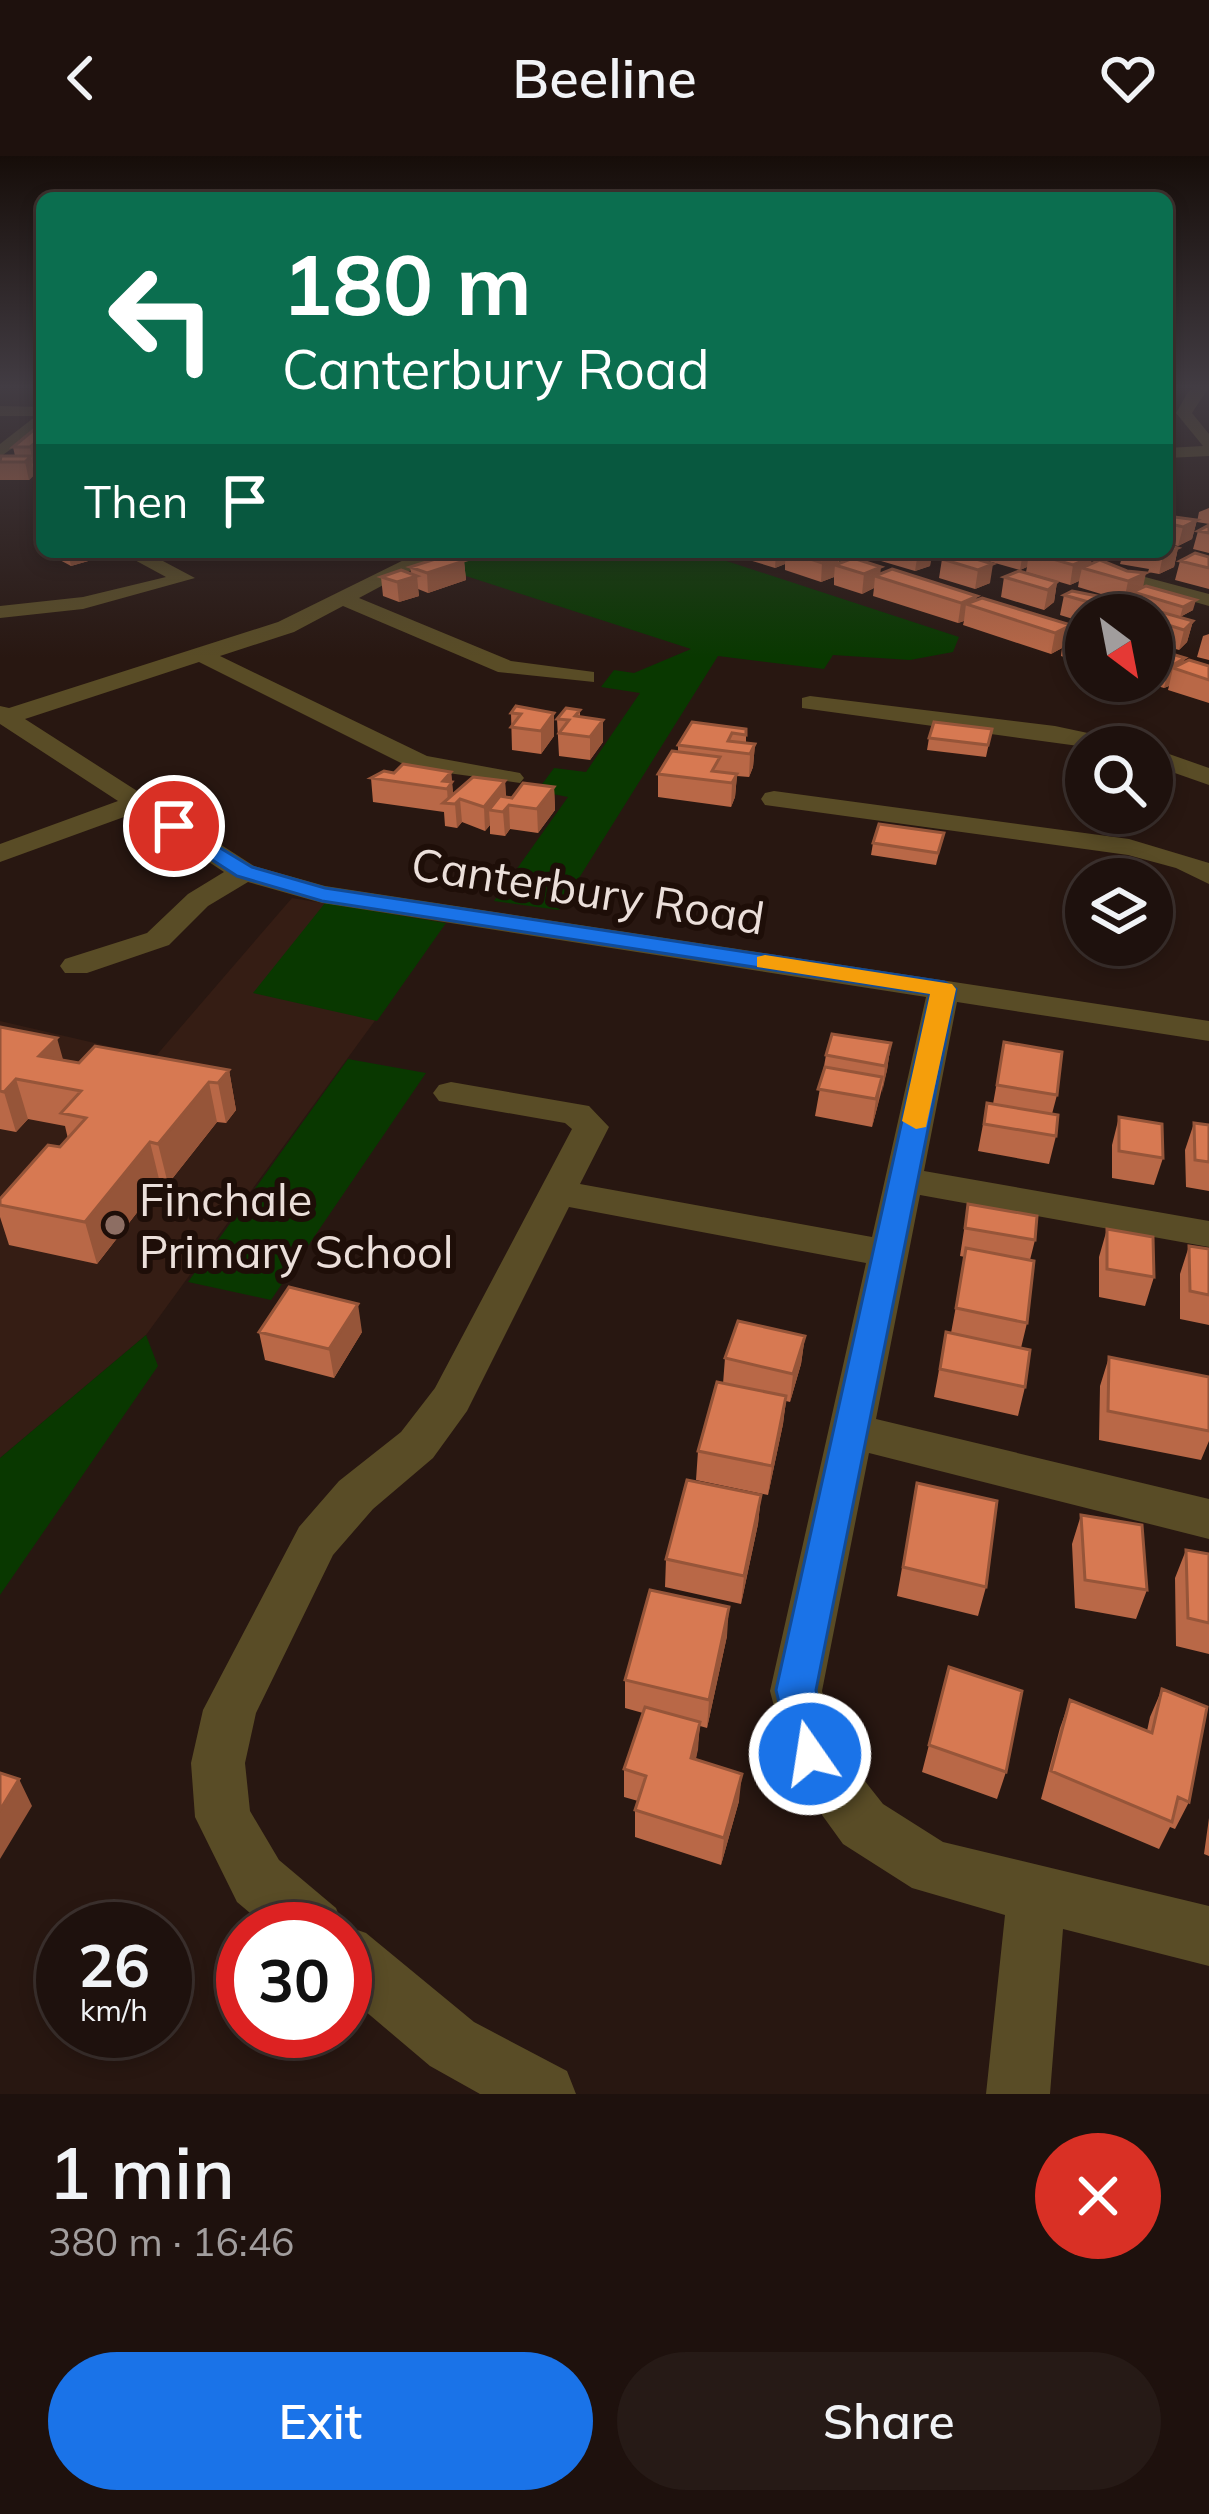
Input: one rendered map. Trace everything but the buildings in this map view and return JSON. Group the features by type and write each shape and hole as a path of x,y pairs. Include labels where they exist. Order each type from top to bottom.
{"street":[{"path":"0,612 100,600 185,578 143,558"},
{"path":"3,715 286,627 423,558"},
{"path":"1052,558 1209,600"},
{"path":"343,599 506,667 586,676"},
{"path":"202,656 420,763 512,778"},
{"path":"810,702 1065,735"},
{"name":"Canterbury Road","path":"3,715 244,872 352,900 1209,1031"},
{"path":"1173,764 1209,777"},
{"path":"758,832 777,790 1129,847 1186,862 1209,875"},
{"path":"0,854 139,803"},
{"path":"76,966 158,939 198,900 244,872"},
{"path":"944,989 796,1690 810,1754 863,1824 932,1868 1209,1936"},
{"path":"283,1902 258,1881 223,1817 218,1763 230,1710 316,1540 356,1495 416,1445 451,1399 591,1127 576,1114 451,1093"},
{"path":"904,1180 1209,1234"},
{"path":"557,1192 887,1253"},
{"path":"850,1431 1209,1519"},
{"path":"1018,2094 1036,1896"},
{"path":"372,1977 452,2044 544,2094"}],"shaded area":[{"name":"Finchale Primary School","path":"292,898 446,923 146,1335 0,1458 0,1021 155,1057"}],"green space":[{"path":"440,558 717,558 959,637 953,652 910,660 833,655 824,669 718,656 559,910 494,901 568,797 537,791 554,768 586,772 640,693 601,687 614,670 634,673 691,649 429,564"},
{"path":"325,903 446,923 377,1021 253,993"},
{"path":"348,1059 426,1073 271,1300 188,1282"},
{"path":"146,1335 158,1366 0,1595 0,1458"}],"slow traffic":[{"path":"765,962 944,989 916,1121"}],"place":[{"name":"Finchale Primary School","path":"115,1225"}],"route":[{"path":"174,826 244,872 322,894 944,989 796,1690 810,1754"}]}
